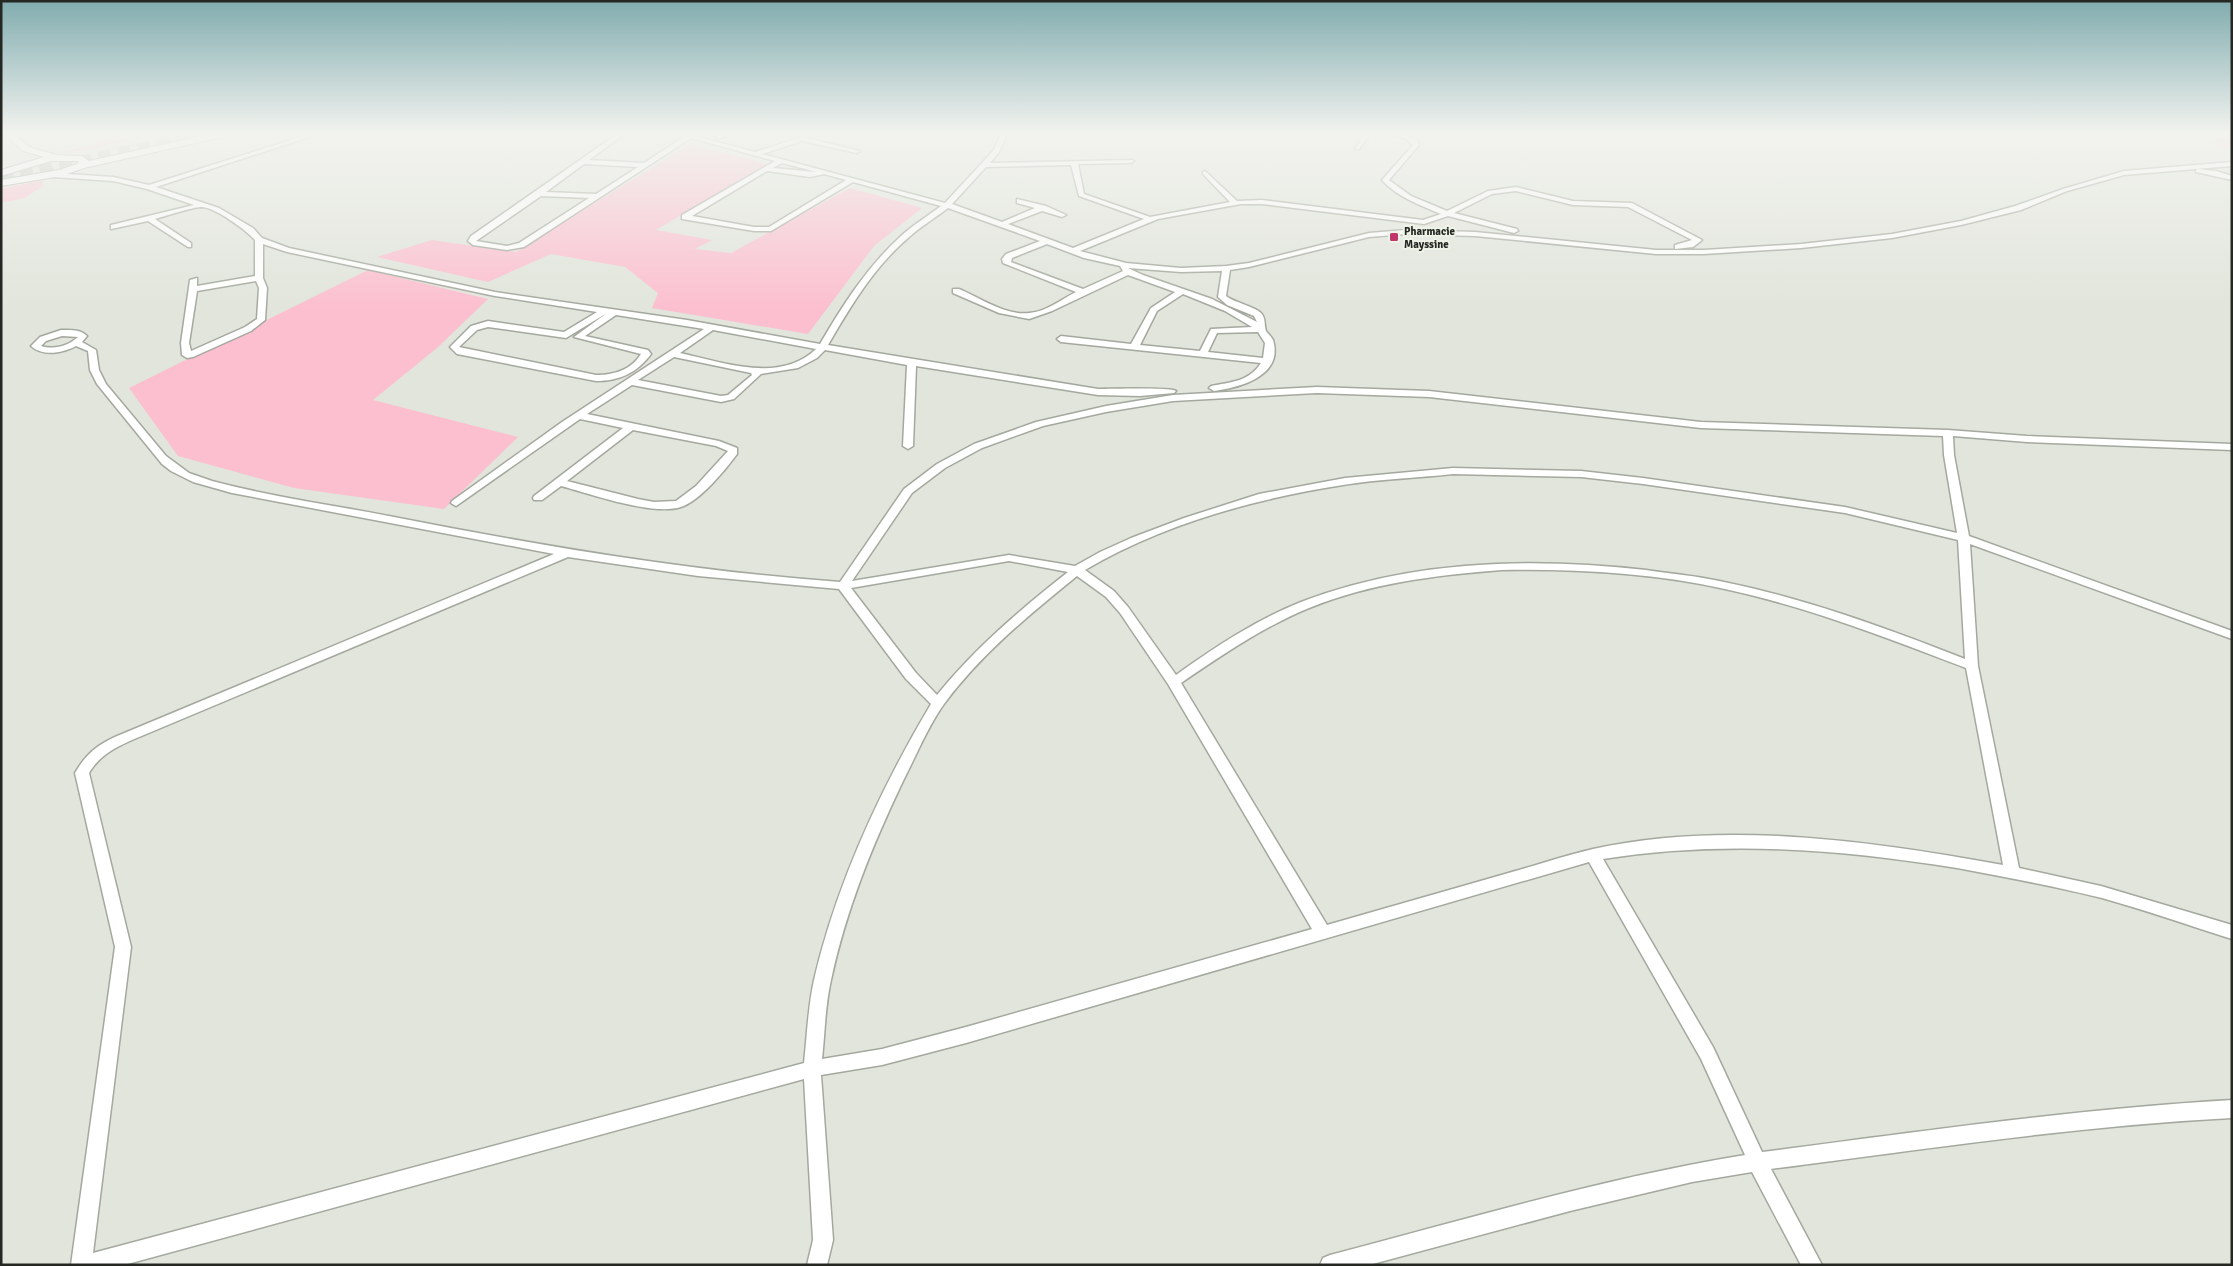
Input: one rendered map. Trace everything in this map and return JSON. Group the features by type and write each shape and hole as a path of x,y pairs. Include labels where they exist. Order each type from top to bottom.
{"street":[{"path":"161,191 216,210 250,230 259,240 287,250 367,265 470,289 912,363 1098,392 1140,393 1230,386 1247,382 1258,374 1269,354 1268,339 1261,329 1241,315 1128,272 1121,265"},
{"path":"543,191 474,238 473,243 507,248 518,247 606,191"},
{"path":"728,191 685,217 754,229 771,229 833,191"},
{"path":"897,191 947,205 1003,224 1087,256 1121,265 1181,270 1226,268 1272,261 1369,235 1406,232 1475,234 1656,252 1704,252 1809,245 1892,236 1961,223 2018,208 2066,191"},
{"path":"674,354 757,372 795,366 814,356 823,348 848,305 880,262 915,228 947,205 960,191"},
{"path":"1080,191 1084,197 1150,219"},
{"path":"1224,191 1236,203"},
{"path":"1399,191 1447,214 1511,231 1614,244 1678,247 1690,245 1698,240 1629,205 1573,203 1524,191"},
{"path":"1073,251 1150,219 1236,203 1268,203 1429,222 1490,192 1498,191"},
{"path":"539,194 598,196"},
{"path":"1020,201 1062,215"},
{"path":"114,227 202,205"},
{"path":"1003,224 1043,208"},
{"path":"149,218 188,245"},
{"path":"259,240 259,278 263,288 261,320 248,329 187,355 185,343 193,285 259,278"},
{"path":"1047,241 1009,256 1006,259 1007,263 1083,292"},
{"path":"1226,268 1222,297 1230,303 1257,314 1261,322 1261,329"},
{"path":"956,291 1011,314 1022,316 1036,315 1128,272"},
{"path":"1134,347 1154,310 1180,292"},
{"path":"608,312 578,337 646,354 641,361 626,372 612,378 596,378 457,351 454,347 474,328 488,324 566,335 608,312"},
{"path":"456,503 580,416 711,328"},
{"path":"1203,354 1214,330 1261,329"},
{"path":"1061,339 1266,361"},
{"path":"76,343 92,350 96,374 104,388 146,436 158,455 176,470 218,487 567,553 784,583 844,586 1009,558 1077,570 1110,594 1124,610 1174,682 1323,933"},
{"path":"908,446 912,363"},
{"path":"632,382 721,399 731,397 755,378 757,372"},
{"path":"844,586 870,544 908,491 941,466 978,446 1040,424 1106,408 1173,398 1317,390 1429,394 1701,425 1948,433 2037,439 2232,447"},
{"path":"558,482 645,504 677,505 712,476 732,454 733,450 719,444 580,416"},
{"path":"538,498 632,426"},
{"path":"1948,433 1949,454 1964,538 1972,666 2012,872"},
{"path":"818,1265 823,1240 812,1069 822,982 842,905 870,834 896,777 938,703 962,672 1015,620 1077,570 1104,554 1188,520 1263,496 1344,481 1453,471 1572,474 1653,482 1828,507 1964,538 2232,635"},
{"path":"81,1265 123,947 82,773 90,759 101,748 567,553"},
{"path":"1174,682 1261,625 1324,598 1434,572 1490,567 1543,566 1594,568 1681,578 1736,588 1786,601 1895,636 1972,666"},
{"path":"844,586 911,676 938,703"},
{"path":"86,1265 812,1069 882,1057 957,1037 1593,855 1624,848 1785,842 1911,854 2012,872 2101,892 2232,932"},
{"path":"1593,855 1707,1053 1757,1162 1812,1265"},
{"path":"1330,1265 1570,1201 1692,1173 1757,1162 1963,1134 2162,1113 2232,1109"}],"shaded area":[{"path":"1,191 35,191 24,198 1,203"},
{"path":"614,191 721,191 656,230 712,240 695,249 731,253 844,191 861,191 922,208 874,246 808,334 652,308 658,293 625,267 551,254 488,282 377,257 432,240 516,252"},
{"path":"368,270 488,299 437,348 373,400 518,437 444,509 294,488 178,456 129,388"}],"place":[{"name":"Pharmacie Mayssine","path":"1394,237"}]}
